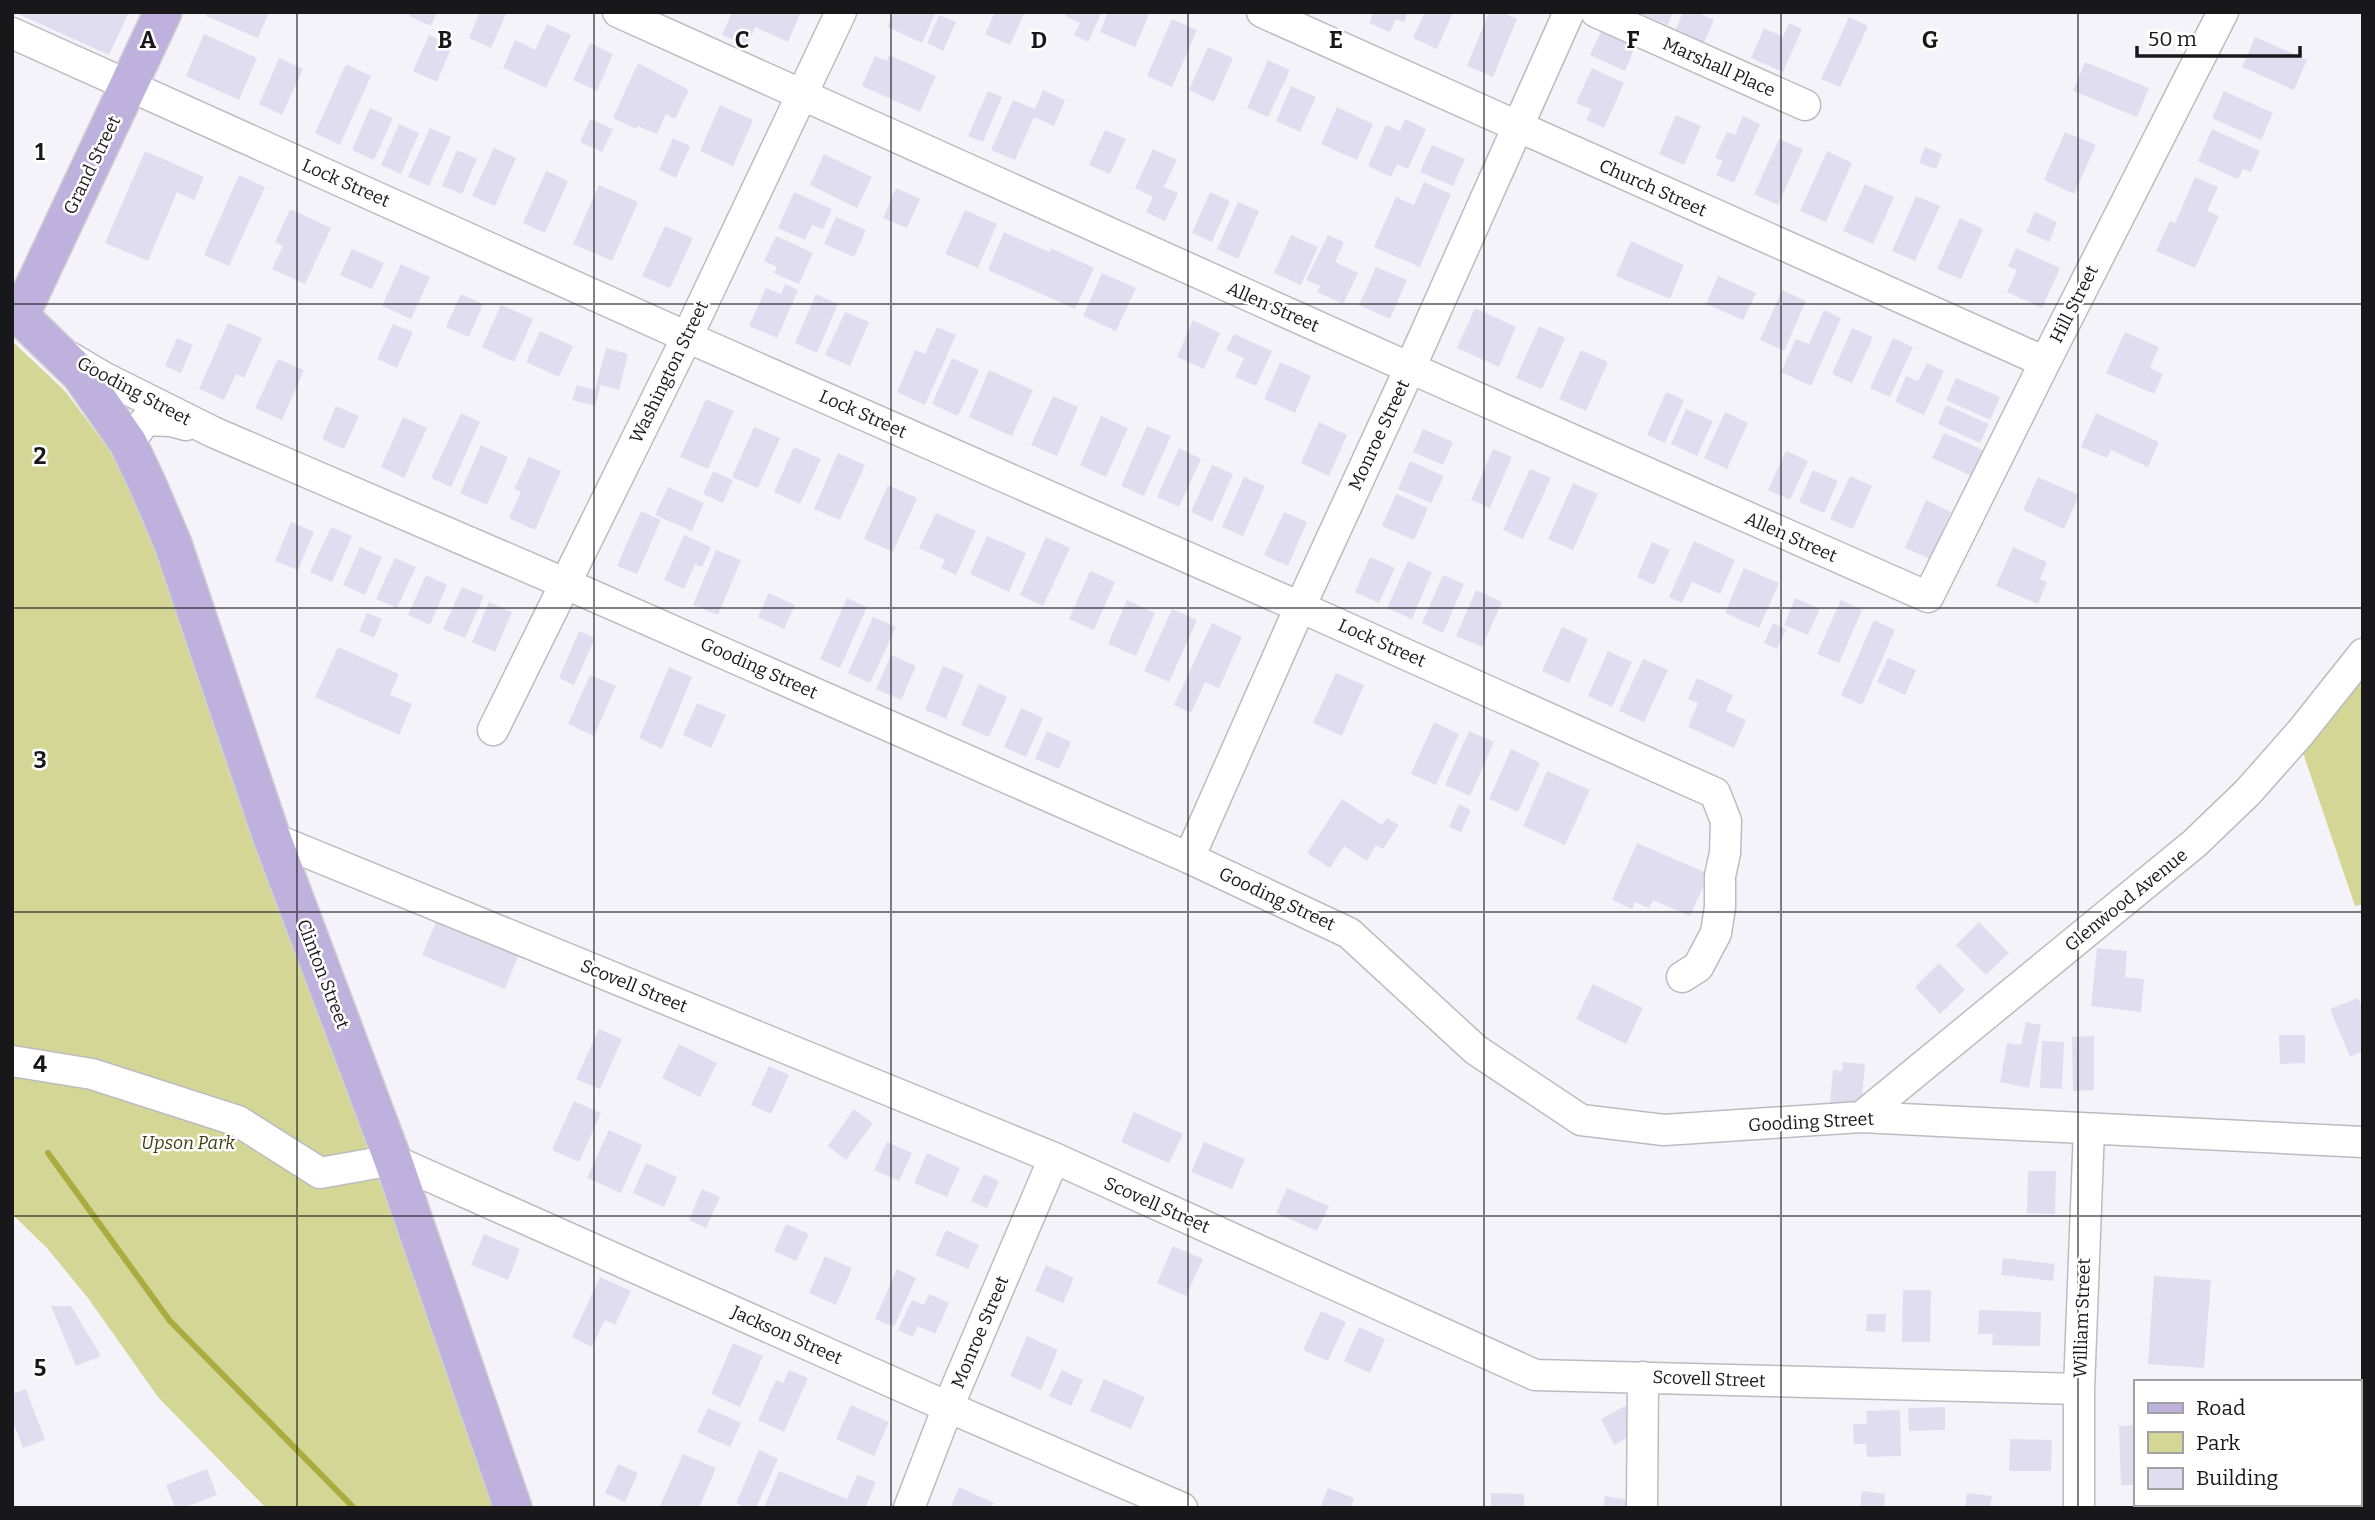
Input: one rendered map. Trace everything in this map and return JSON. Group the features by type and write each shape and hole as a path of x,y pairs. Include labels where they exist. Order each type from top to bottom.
{"main road":[{"name":"Grand Street","path":"16,314 130,86 163,12"},
{"name":"Gooding Street","path":"16,314 56,348 80,374 128,443"},
{"name":"Clinton Street","path":"128,443 173,544 272,838 393,1160 513,1508"}],"street":[{"name":"Allen Street","path":"618,12 1410,368 1928,597"},
{"name":"Washington Street","path":"493,730 687,337 841,12"},
{"name":"Church Street","path":"1262,12 2045,362"},
{"name":"Monroe Street","path":"1189,858 1569,12"},
{"name":"Marshall Place","path":"1596,12 1805,105"},
{"name":"Hill Street","path":"1928,597 2223,12"},
{"name":"Lock Street","path":"12,33 687,337 1716,793 1726,821 1716,933 1699,967 1682,977"},
{"name":"Gooding Street","path":"56,348 103,377 213,432 1189,858 1349,933 1476,1051 1581,1119 1664,1130 1861,1117 2363,1142"},
{"name":"Gooding Street","path":"128,443 146,420 171,421 213,432"},
{"name":"Glenwood Avenue","path":"1861,1117 2195,843 2248,792 2301,732 2363,654"},
{"name":"Scovell Street","path":"272,838 1054,1158 1535,1375 2079,1390"},
{"path":"12,1062 92,1074 238,1121 320,1173 393,1160"},
{"name":"William Street","path":"2079,1508 2079,1390 2089,1129"},
{"name":"Monroe Street","path":"909,1508 948,1407 1054,1158"},
{"name":"Jackson Street","path":"393,1160 1182,1508"},
{"path":"1642,1508 1643,1377"}],"green space":[{"name":"Upson Park","path":"12,341 65,391 107,447 145,513 510,1508 266,1508 158,1397 88,1298 47,1248 13,1215"},
{"path":"2363,666 2363,904 2355,906 2301,747"}],"building":[{"path":"14,12 129,12 109,55"},
{"path":"208,12 269,12 258,38 206,16"},
{"path":"411,12 437,12 431,26 409,16"},
{"path":"480,12 507,12 491,48 469,38"},
{"path":"732,12 801,12 788,42 755,27 747,46 722,35"},
{"path":"894,12 936,12 922,43 887,27"},
{"path":"995,12 1024,14 1010,45 985,34"},
{"path":"1067,12 1102,12 1088,42 1074,35 1080,23 1065,16"},
{"path":"1108,12 1150,12 1135,47 1100,32"},
{"path":"1374,12 1408,12 1404,22 1396,19 1390,32 1369,23"},
{"path":"1425,12 1453,12 1437,49 1413,38"},
{"path":"1489,12 1501,12 1517,19 1493,77 1467,66"},
{"path":"1637,12 1673,12 1668,25"},
{"path":"1683,12 1696,12 1714,20 1701,49 1673,36"},
{"path":"939,15 956,22 943,51 927,43"},
{"path":"1849,17 1868,26 1840,87 1821,79"},
{"path":"1172,19 1197,30 1172,87 1147,76"},
{"path":"1789,23 1802,29 1783,72 1751,58 1764,28 1783,37"},
{"path":"547,24 571,35 546,88 503,68 515,40 535,50"},
{"path":"1604,25 1638,40 1625,71 1590,55"},
{"path":"204,34 257,58 239,100 186,76"},
{"path":"429,35 452,46 437,82 413,71"},
{"path":"2255,37 2307,60 2294,90 2242,67"},
{"path":"590,43 613,54 597,91 573,80"},
{"path":"1208,47 1233,58 1214,102 1189,90"},
{"path":"889,55 936,76 920,112 862,86 875,56 887,61"},
{"path":"279,58 303,69 282,115 259,104"},
{"path":"1268,60 1290,70 1268,117 1247,108"},
{"path":"2085,62 2149,88 2137,117 2073,91"},
{"path":"638,63 689,90 675,119 666,114 657,134 638,126 636,129 613,118"},
{"path":"346,64 371,76 340,145 315,133"},
{"path":"1592,68 1624,83 1604,128 1586,120 1591,109 1576,103"},
{"path":"1291,86 1316,97 1300,132 1276,121"},
{"path":"1043,90 1065,100 1054,126 1034,117 1015,160 991,150 1013,100 1035,109"},
{"path":"988,91 1002,97 983,142 968,136"},
{"path":"2224,91 2273,113 2261,140 2212,118"},
{"path":"720,105 753,120 733,166 700,151"},
{"path":"1337,107 1373,124 1357,160 1321,144"},
{"path":"370,108 393,118 374,160 352,150"},
{"path":"1676,115 1701,126 1684,165 1659,154"},
{"path":"1743,116 1760,124 1734,183 1716,175 1723,161 1715,158 1727,132 1735,135"},
{"path":"590,119 613,129 602,152 580,142"},
{"path":"1405,119 1426,129 1408,169 1397,164 1391,177 1368,166 1386,125 1400,131"},
{"path":"399,124 419,133 401,174 381,165"},
{"path":"430,128 451,137 429,186 408,177"},
{"path":"2212,129 2260,151 2251,172 2243,169 2238,179 2198,161"},
{"path":"1105,130 1126,139 1110,174 1089,165"},
{"path":"2065,132 2096,145 2074,194 2044,180"},
{"path":"673,138 690,146 676,178 659,170"},
{"path":"1779,139 1803,149 1778,205 1754,194"},
{"path":"1432,145 1465,159 1453,186 1420,172"},
{"path":"1925,147 1942,154 1936,169 1919,163"},
{"path":"494,148 516,158 495,206 472,196"},
{"path":"1153,149 1177,160 1164,187 1178,193 1165,221 1146,212 1153,197 1135,188"},
{"path":"457,150 477,159 462,194 442,186"},
{"path":"145,151 204,177 194,200 177,192 148,261 105,243"},
{"path":"1827,151 1852,163 1826,222 1800,211"},
{"path":"824,154 872,177 857,208 810,185"},
{"path":"546,171 568,181 545,233 523,223"},
{"path":"239,175 265,187 229,266 204,255"},
{"path":"2195,177 2218,187 2207,211 2219,216 2195,268 2156,251 2170,221 2175,223"},
{"path":"1424,182 1451,194 1420,267 1374,247 1396,197 1414,205"},
{"path":"1865,184 1894,197 1873,244 1843,231"},
{"path":"599,185 638,202 612,261 573,244"},
{"path":"896,188 920,199 907,228 883,218"},
{"path":"794,192 832,209 823,229 812,225 805,240 778,228"},
{"path":"1210,192 1230,201 1212,242 1192,233"},
{"path":"1916,196 1940,206 1915,261 1892,251"},
{"path":"1238,202 1259,211 1238,259 1217,249"},
{"path":"290,209 331,228 305,284 272,269 283,246 275,242"},
{"path":"965,210 997,224 978,268 945,254"},
{"path":"2035,212 2057,222 2049,242 2026,232"},
{"path":"836,217 866,230 854,257 824,244"},
{"path":"1960,218 1983,229 1961,279 1937,269"},
{"path":"665,226 693,238 670,288 642,276"},
{"path":"1004,232 1049,252 1051,248 1094,268 1075,309 988,270"},
{"path":"1291,235 1318,247 1301,285 1274,273"},
{"path":"1328,235 1344,242 1335,262 1358,273 1343,304 1317,292 1320,286 1306,280"},
{"path":"776,236 813,253 799,284 774,273 777,267 764,261"},
{"path":"1631,241 1684,265 1670,299 1616,276"},
{"path":"2016,248 2060,268 2042,308 2007,292 2017,270 2008,266"},
{"path":"352,249 384,263 372,289 340,275"},
{"path":"401,264 430,277 411,319 382,306"},
{"path":"1376,267 1407,280 1390,319 1359,305"},
{"path":"1102,273 1136,288 1116,331 1083,316"},
{"path":"1718,276 1756,293 1743,320 1706,304"},
{"path":"785,284 798,290 777,338 749,326 766,288 781,294"},
{"path":"1782,290 1806,301 1784,351 1760,340"},
{"path":"461,294 483,304 469,337 446,327"},
{"path":"816,294 838,304 817,353 795,343"},
{"path":"501,305 533,319 514,362 482,347"},
{"path":"1475,308 1516,327 1499,367 1457,348"},
{"path":"1824,310 1841,318 1811,386 1781,372 1796,339 1809,344"},
{"path":"845,312 869,322 850,366 825,355"},
{"path":"1193,320 1220,333 1204,369 1177,357"},
{"path":"228,323 262,338 244,378 236,374 224,400 199,389"},
{"path":"393,324 413,332 397,368 377,359"},
{"path":"1539,326 1565,338 1542,389 1516,378"},
{"path":"937,327 956,335 925,405 897,392 915,350 925,354"},
{"path":"1852,328 1873,337 1852,383 1832,374"},
{"path":"540,331 573,346 559,377 526,362"},
{"path":"2125,332 2159,347 2150,368 2163,374 2154,394 2106,373"},
{"path":"1234,334 1272,351 1256,386 1235,377 1244,358 1226,350"},
{"path":"177,338 193,345 181,373 165,366"},
{"path":"1893,338 1913,347 1890,397 1870,388"},
{"path":"606,348 628,354 619,390 601,385 595,406 572,400 577,385 595,390"},
{"path":"1581,350 1608,362 1586,411 1559,399"},
{"path":"952,358 979,370 958,416 932,404"},
{"path":"278,359 304,370 282,420 255,408"},
{"path":"1280,362 1311,376 1295,413 1264,399"},
{"path":"1927,363 1944,371 1924,415 1895,402 1906,376 1918,381"},
{"path":"989,370 1033,390 1012,436 969,417"},
{"path":"1956,378 2000,397 1990,420 1946,400"},
{"path":"1666,392 1684,400 1665,443 1647,435"},
{"path":"1053,396 1078,407 1057,456 1031,445"},
{"path":"706,399 734,411 708,469 680,457"},
{"path":"1946,405 1989,424 1980,443 1938,424"},
{"path":"336,406 359,416 344,449 322,439"},
{"path":"1686,409 1713,421 1697,456 1671,444"},
{"path":"1725,412 1748,423 1727,469 1704,458"},
{"path":"461,413 480,422 451,487 431,478"},
{"path":"2096,413 2159,442 2148,467 2111,450 2107,458 2081,447"},
{"path":"1101,416 1128,428 1106,477 1080,465"},
{"path":"403,417 427,428 404,478 381,467"},
{"path":"1319,422 1347,435 1329,476 1301,463"},
{"path":"1147,426 1171,436 1144,496 1121,486"},
{"path":"754,427 780,438 758,488 732,477"},
{"path":"1423,429 1453,442 1443,465 1413,452"},
{"path":"1944,433 1983,450 1972,476 1932,458"},
{"path":"481,445 508,457 487,505 460,493"},
{"path":"794,447 821,459 800,504 774,492"},
{"path":"1179,448 1201,459 1179,507 1157,497"},
{"path":"1493,449 1512,457 1490,508 1471,500"},
{"path":"1786,451 1808,461 1790,500 1768,490"},
{"path":"838,453 865,465 840,520 814,509"},
{"path":"529,457 561,471 535,530 509,518 521,492 514,489"},
{"path":"1410,461 1444,476 1431,503 1398,489"},
{"path":"1212,465 1233,474 1212,522 1191,512"},
{"path":"1530,469 1551,478 1523,539 1503,530"},
{"path":"1813,470 1838,481 1824,513 1799,502"},
{"path":"713,471 733,480 723,503 703,494"},
{"path":"1850,476 1872,486 1853,529 1830,519"},
{"path":"1244,477 1265,486 1243,536 1222,527"},
{"path":"2038,477 2079,495 2064,529 2023,510"},
{"path":"1573,483 1598,494 1573,550 1548,539"},
{"path":"888,485 917,498 893,552 864,539"},
{"path":"668,487 704,503 692,531 655,515"},
{"path":"1396,494 1428,508 1414,540 1382,526"},
{"path":"1926,500 1951,512 1930,559 1905,548"},
{"path":"641,511 661,520 637,574 617,566"},
{"path":"1284,512 1307,522 1288,566 1264,555"},
{"path":"936,513 976,531 956,575 941,568 945,560 919,548"},
{"path":"291,522 314,532 298,570 275,561"},
{"path":"331,527 352,536 332,582 310,572"},
{"path":"684,535 711,547 702,567 695,564 684,589 664,580"},
{"path":"987,536 1026,553 1009,592 970,574"},
{"path":"1046,537 1070,548 1043,606 1020,595"},
{"path":"1694,541 1735,560 1720,594 1692,582 1682,603 1669,597"},
{"path":"1652,542 1670,550 1654,585 1637,577"},
{"path":"360,547 382,557 365,595 343,585"},
{"path":"2013,547 2047,562 2040,579 2047,582 2038,604 1996,586"},
{"path":"716,550 741,560 718,615 693,605"},
{"path":"1370,557 1395,568 1379,603 1355,592"},
{"path":"395,558 416,567 397,608 376,599"},
{"path":"1408,561 1432,572 1412,619 1387,608"},
{"path":"1744,568 1779,583 1759,628 1725,613"},
{"path":"1090,571 1115,582 1094,630 1069,619"},
{"path":"426,575 447,585 430,625 408,615"},
{"path":"1443,575 1464,584 1443,633 1422,623"},
{"path":"462,587 484,596 465,638 443,629"},
{"path":"1476,590 1502,602 1482,647 1456,636"},
{"path":"769,593 795,605 784,629 758,617"},
{"path":"847,598 867,607 840,668 820,659"},
{"path":"1795,598 1820,609 1808,635 1784,625"},
{"path":"1127,600 1155,613 1136,656 1108,644"},
{"path":"1841,600 1862,610 1839,663 1817,654"},
{"path":"489,602 512,612 495,652 472,642"},
{"path":"1172,609 1197,620 1169,682 1144,671"},
{"path":"367,613 382,619 374,638 359,631"},
{"path":"873,617 896,627 870,683 848,673"},
{"path":"1874,620 1895,630 1862,705 1841,695"},
{"path":"1212,623 1242,637 1219,688 1205,682 1191,713 1174,705"},
{"path":"1773,623 1786,629 1777,649 1764,643"},
{"path":"1562,627 1588,639 1569,683 1542,671"},
{"path":"579,631 595,638 574,685 559,678"},
{"path":"338,647 399,674 390,695 412,704 399,735 315,697"},
{"path":"1608,651 1632,662 1612,707 1588,696"},
{"path":"891,655 916,666 901,700 876,689"},
{"path":"1888,658 1916,670 1905,695 1877,682"},
{"path":"1643,659 1668,670 1644,722 1619,711"},
{"path":"943,666 964,675 946,719 925,710"},
{"path":"669,667 692,677 662,749 639,738"},
{"path":"1336,673 1364,685 1342,736 1313,723"},
{"path":"590,675 616,686 594,736 568,724"},
{"path":"1697,678 1733,695 1726,711 1746,720 1734,748 1688,727 1698,703 1688,699"},
{"path":"979,684 1007,697 989,737 961,725"},
{"path":"697,703 726,715 711,748 683,735"},
{"path":"1021,708 1043,718 1026,757 1004,747"},
{"path":"1434,722 1459,734 1436,785 1411,774"},
{"path":"1047,731 1071,742 1059,769 1035,759"},
{"path":"1469,731 1494,742 1470,796 1445,785"},
{"path":"1511,749 1540,763 1518,812 1489,799"},
{"path":"1547,771 1590,790 1565,845 1523,826"},
{"path":"1342,799 1382,825 1387,818 1399,825 1383,849 1376,845 1367,861 1344,846 1330,868 1307,853"},
{"path":"1459,804 1471,810 1461,832 1449,827"},
{"path":"1637,843 1709,874 1690,916 1653,900 1649,908 1635,902 1632,909 1612,900"},
{"path":"436,922 518,956 505,989 422,955"},
{"path":"1979,922 2009,953 1986,975 1956,945"},
{"path":"2097,948 2127,951 2125,977 2144,979 2141,1012 2091,1006"},
{"path":"1939,963 1965,990 1940,1014 1915,987"},
{"path":"1593,984 1643,1008 1626,1044 1576,1019"},
{"path":"2358,998 2363,1008 2363,1051 2350,1057 2330,1009"},
{"path":"2026,1022 2041,1025 2029,1088 2000,1082 2007,1043 2021,1045"},
{"path":"599,1029 622,1039 600,1089 576,1079"},
{"path":"2279,1035 2305,1035 2305,1063 2280,1064"},
{"path":"2094,1036 2094,1090 2073,1091 2072,1037"},
{"path":"2042,1041 2064,1042 2062,1089 2040,1088"},
{"path":"679,1044 717,1063 700,1097 662,1078"},
{"path":"1843,1062 1865,1064 1861,1106 1830,1103 1833,1070 1842,1071"},
{"path":"769,1066 789,1075 771,1114 751,1105"},
{"path":"574,1101 601,1113 579,1162 552,1150"},
{"path":"854,1109 873,1123 846,1160 828,1146"},
{"path":"1134,1112 1183,1134 1169,1163 1121,1142"},
{"path":"609,1130 642,1145 621,1193 587,1178"},
{"path":"887,1142 912,1153 899,1181 874,1170"},
{"path":"1204,1142 1245,1159 1232,1189 1191,1172"},
{"path":"927,1153 960,1168 947,1197 914,1183"},
{"path":"646,1163 677,1177 664,1207 633,1193"},
{"path":"2028,1171 2056,1171 2055,1214 2027,1213"},
{"path":"984,1174 999,1181 987,1208 971,1201"},
{"path":"1287,1188 1329,1206 1317,1231 1276,1213"},
{"path":"702,1189 720,1197 706,1228 689,1220"},
{"path":"786,1224 809,1234 796,1261 774,1251"},
{"path":"946,1230 979,1245 968,1269 935,1255"},
{"path":"484,1234 520,1249 508,1280 471,1265"},
{"path":"1173,1246 1203,1259 1186,1296 1157,1283"},
{"path":"825,1256 852,1268 836,1305 809,1293"},
{"path":"2003,1258 2055,1264 2053,1281 2001,1275"},
{"path":"1046,1265 1074,1278 1063,1303 1035,1291"},
{"path":"897,1269 916,1278 894,1327 875,1319"},
{"path":"2154,1276 2211,1280 2204,1368 2148,1364"},
{"path":"600,1277 631,1291 615,1325 605,1320 592,1347 572,1337"},
{"path":"1903,1290 1931,1290 1930,1342 1902,1342"},
{"path":"929,1294 949,1303 935,1334 918,1326 913,1337 898,1330 912,1300 924,1305"},
{"path":"51,1306 71,1306 101,1356 76,1366"},
{"path":"1979,1310 2041,1312 2040,1346 1992,1345 1993,1334 1978,1334"},
{"path":"1321,1311 1346,1322 1328,1361 1303,1350"},
{"path":"1867,1314 1886,1314 1885,1332 1866,1331"},
{"path":"1359,1327 1385,1339 1370,1373 1344,1361"},
{"path":"1027,1336 1058,1350 1041,1390 1010,1376"},
{"path":"733,1343 763,1356 740,1407 711,1394"},
{"path":"789,1370 808,1378 784,1432 758,1420 776,1380 783,1383"},
{"path":"1062,1370 1083,1380 1071,1406 1049,1396"},
{"path":"1104,1379 1145,1397 1131,1429 1090,1411"},
{"path":"26,1389 45,1440 23,1448 12,1419 12,1394"},
{"path":"851,1405 889,1422 874,1456 836,1439"},
{"path":"1625,1406 1638,1432 1614,1445 1601,1419"},
{"path":"1945,1407 1945,1430 1909,1431 1908,1408"},
{"path":"708,1408 741,1423 730,1447 697,1432"},
{"path":"1900,1410 1901,1456 1867,1457 1866,1444 1854,1444 1853,1424 1867,1424 1866,1411"},
{"path":"2134,1425 2134,1485 2121,1485 2119,1426"},
{"path":"2010,1439 2052,1440 2051,1471 2009,1471"},
{"path":"759,1450 778,1459 756,1508 747,1508 736,1503"},
{"path":"683,1454 716,1468 699,1508 663,1508 660,1506"},
{"path":"618,1464 638,1473 625,1502 605,1493"},
{"path":"207,1469 217,1495 183,1508 175,1508 166,1485"},
{"path":"779,1471 847,1499 857,1475 876,1482 865,1508 764,1508"},
{"path":"959,1487 994,1503 991,1508 950,1508"},
{"path":"1328,1488 1354,1498 1350,1508 1320,1508"},
{"path":"1862,1491 1885,1494 1884,1508 1860,1508"},
{"path":"1491,1493 1524,1494 1524,1508 1491,1508"},
{"path":"1967,1493 1992,1496 1990,1508 1965,1508"},
{"path":"1605,1496 1629,1500 1628,1508 1603,1508"},
{"path":"2134,1506 2184,1506 2184,1508"}],"waterway":[{"path":"48,1153 170,1321 354,1508"}]}
